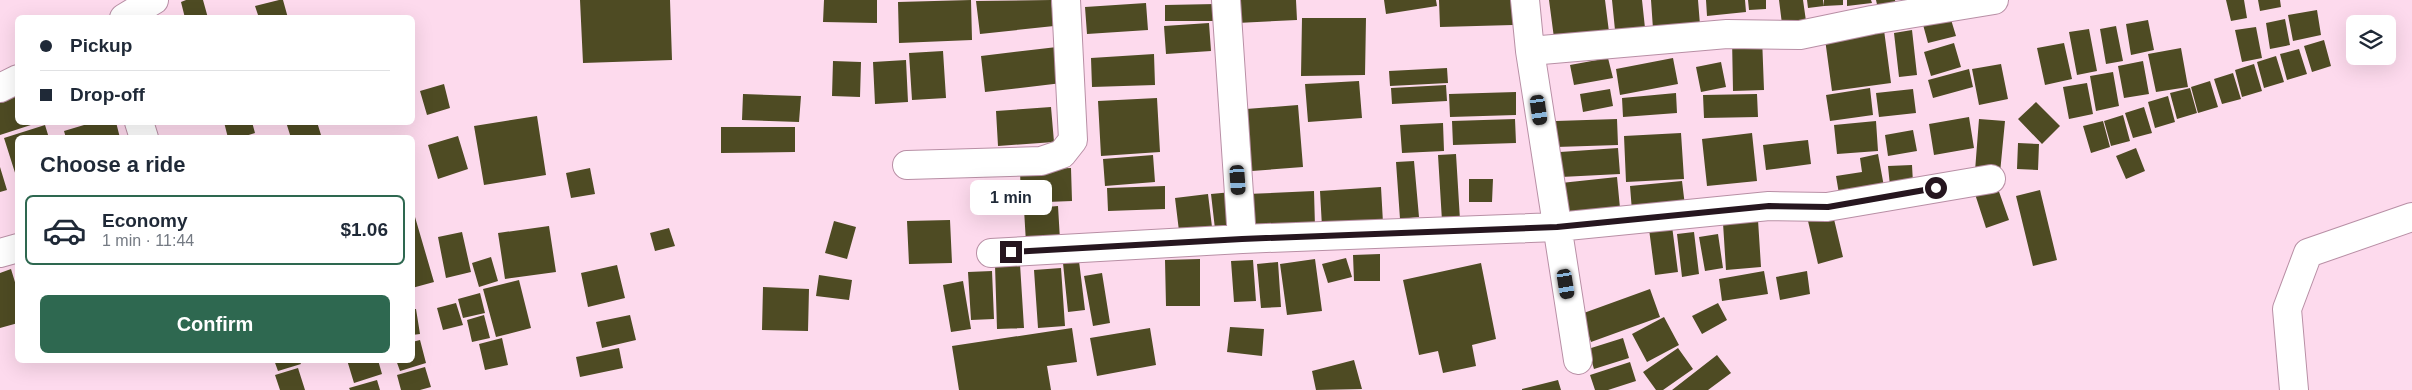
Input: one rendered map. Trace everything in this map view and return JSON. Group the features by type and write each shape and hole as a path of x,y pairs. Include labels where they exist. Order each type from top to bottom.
{"street":[{"path":"129,15 154,0"},
{"path":"907,165 1041,161 1062,154 1074,140 1066,0"},
{"path":"1226,0 1242,239"},
{"path":"1525,0 1530,51 1578,360"},
{"path":"1530,51 1727,34 1800,35 1872,20 1994,0"},
{"path":"0,88 15,80"},
{"path":"992,252 1242,239 1557,227 1769,206 1828,207 1991,179"},
{"path":"2294,390 2287,309 2308,253 2412,217"},
{"path":"0,253 15,249"}],"building":[{"path":"186,0 203,0 207,15 184,15 181,2"},
{"path":"283,0 287,15 258,15 255,6"},
{"path":"580,0 670,0 672,60 583,63"},
{"path":"824,0 877,0 877,23 823,22"},
{"path":"971,0 972,40 899,43 898,2"},
{"path":"1051,0 1054,26 980,34 976,1"},
{"path":"1236,0 1296,0 1297,20 1237,23"},
{"path":"1384,0 1436,0 1437,6 1386,14"},
{"path":"1439,0 1513,0 1513,25 1440,27"},
{"path":"1549,0 1605,0 1609,32 1554,38"},
{"path":"1612,0 1642,0 1645,28 1615,30"},
{"path":"1651,0 1698,0 1700,25 1653,29"},
{"path":"1706,0 1745,0 1746,12 1707,16"},
{"path":"1748,0 1766,0 1766,9 1749,10"},
{"path":"1779,0 1803,0 1806,21 1782,24"},
{"path":"1807,0 1823,0 1824,6 1808,8"},
{"path":"1824,0 1843,0 1843,5 1824,6"},
{"path":"1847,0 1871,0 1872,3 1847,6"},
{"path":"1876,0 1895,0 1896,5 1878,9"},
{"path":"2226,0 2244,0 2247,18 2231,21"},
{"path":"2258,0 2280,0 2281,7 2260,11"},
{"path":"1146,3 1148,30 1087,34 1085,7"},
{"path":"1216,4 1216,21 1165,21 1165,5"},
{"path":"2317,10 2321,35 2293,41 2288,15"},
{"path":"1949,13 1956,36 1928,43 1922,21"},
{"path":"1302,18 1366,18 1365,75 1301,76"},
{"path":"2285,19 2290,45 2270,49 2266,23"},
{"path":"2148,20 2154,50 2131,55 2126,24"},
{"path":"1209,23 1211,51 1166,54 1164,26"},
{"path":"2116,26 2123,61 2106,64 2100,29"},
{"path":"2256,27 2262,58 2242,62 2235,30"},
{"path":"2089,29 2097,71 2077,75 2069,32"},
{"path":"1884,30 1891,83 1832,91 1825,39"},
{"path":"1912,30 1917,75 1899,77 1894,33"},
{"path":"1762,37 1764,90 1733,91 1732,38"},
{"path":"2324,40 2331,66 2312,72 2304,46"},
{"path":"1954,43 1961,67 1931,76 1924,52"},
{"path":"2064,43 2072,79 2045,85 2037,48"},
{"path":"1057,47 1062,83 985,92 981,56"},
{"path":"2181,48 2188,87 2156,92 2148,54"},
{"path":"2299,49 2307,74 2287,80 2280,54"},
{"path":"943,51 946,98 912,100 909,53"},
{"path":"1154,54 1155,85 1092,87 1091,58"},
{"path":"2276,56 2284,82 2264,88 2257,62"},
{"path":"1608,58 1613,78 1574,85 1570,65"},
{"path":"1673,58 1678,84 1620,95 1616,69"},
{"path":"906,60 908,102 875,104 873,62"},
{"path":"833,61 861,62 860,97 832,96"},
{"path":"2143,61 2149,94 2124,98 2118,66"},
{"path":"1721,62 1726,87 1701,92 1696,67"},
{"path":"2001,64 2008,99 1979,105 1972,69"},
{"path":"2254,64 2262,91 2242,97 2235,70"},
{"path":"1447,68 1448,83 1390,86 1389,71"},
{"path":"1969,69 1973,87 1933,98 1928,80"},
{"path":"2113,72 2119,106 2096,111 2090,76"},
{"path":"2233,73 2241,99 2222,104 2214,79"},
{"path":"1359,81 1362,118 1308,122 1305,84"},
{"path":"2210,81 2218,107 2198,113 2191,87"},
{"path":"2087,83 2093,114 2069,119 2063,87"},
{"path":"444,84 450,108 427,115 420,91"},
{"path":"1446,85 1447,101 1392,104 1391,88"},
{"path":"1870,88 1873,115 1830,121 1826,95"},
{"path":"2190,88 2197,113 2177,119 2170,93"},
{"path":"1610,89 1613,106 1583,112 1580,94"},
{"path":"1913,89 1916,113 1879,117 1876,93"},
{"path":"15,91 15,125 31,125 0,135 0,95"},
{"path":"1516,92 1516,115 1450,117 1449,94"},
{"path":"1676,93 1677,113 1623,117 1622,98"},
{"path":"743,94 801,96 799,122 742,120"},
{"path":"1757,94 1758,117 1704,118 1703,95"},
{"path":"2168,96 2175,122 2155,128 2148,102"},
{"path":"1157,98 1160,152 1101,156 1098,101"},
{"path":"2036,102 2060,126 2042,144 2018,119"},
{"path":"1298,105 1303,167 1252,171 1246,109"},
{"path":"1051,107 1054,142 998,146 996,111"},
{"path":"2144,107 2152,133 2133,138 2125,113"},
{"path":"2123,115 2130,141 2111,146 2104,121"},
{"path":"537,116 546,175 484,185 474,126"},
{"path":"1969,117 1974,148 1934,155 1929,124"},
{"path":"1515,119 1516,143 1453,145 1452,121"},
{"path":"1617,119 1618,145 1556,147 1556,121"},
{"path":"1979,119 2005,121 2000,173 1975,171"},
{"path":"1876,121 1878,151 1837,154 1834,125"},
{"path":"2103,121 2110,147 2091,153 2083,126"},
{"path":"1443,123 1444,151 1402,153 1400,125"},
{"path":"45,125 48,135 15,135 15,173 4,138"},
{"path":"84,125 117,125 119,135 65,135 64,131"},
{"path":"225,125 253,125 255,133 249,135 227,135"},
{"path":"287,125 318,125 321,135 290,135"},
{"path":"721,127 795,127 795,152 721,153"},
{"path":"1913,130 1917,151 1888,156 1885,135"},
{"path":"1681,133 1684,179 1626,182 1624,136"},
{"path":"1752,133 1757,181 1707,186 1702,139"},
{"path":"458,136 468,169 438,179 428,145"},
{"path":"1808,140 1811,164 1766,170 1763,145"},
{"path":"2018,143 2039,144 2038,170 2017,169"},
{"path":"1618,148 1620,174 1561,177 1560,152"},
{"path":"2136,148 2145,171 2126,179 2116,156"},
{"path":"1456,154 1460,220 1442,221 1438,155"},
{"path":"1878,154 1885,192 1840,200 1836,176 1862,172 1860,158"},
{"path":"1153,155 1155,182 1105,186 1103,159"},
{"path":"1414,161 1419,217 1400,219 1396,162"},
{"path":"1912,165 1913,183 1890,186 1888,166"},
{"path":"0,167 7,190 0,192"},
{"path":"590,168 595,194 571,198 566,173"},
{"path":"1071,168 1072,201 1021,203 1020,170"},
{"path":"1617,177 1620,208 1564,214 1561,183"},
{"path":"1469,179 1493,179 1492,202 1469,202"},
{"path":"1682,181 1685,206 1632,211 1630,186"},
{"path":"1165,186 1165,209 1108,211 1107,188"},
{"path":"1997,186 2009,220 1986,228 1975,194"},
{"path":"1381,187 1383,223 1322,227 1320,191"},
{"path":"2040,190 2057,260 2033,266 2016,196"},
{"path":"1314,191 1315,227 1248,230 1247,194"},
{"path":"1232,192 1236,227 1215,229 1211,194"},
{"path":"1208,194 1212,227 1179,231 1175,198"},
{"path":"1058,206 1060,240 1026,243 1024,209"},
{"path":"1833,215 1843,257 1818,264 1808,221"},
{"path":"415,217 434,282 415,287"},
{"path":"950,220 952,263 909,264 907,221"},
{"path":"1758,220 1761,267 1726,270 1723,223"},
{"path":"834,221 856,227 847,259 825,253"},
{"path":"549,226 556,272 505,279 498,233"},
{"path":"1672,226 1678,272 1655,275 1649,229"},
{"path":"669,228 675,246 655,251 650,233"},
{"path":"462,232 471,272 446,278 438,237"},
{"path":"1694,232 1699,274 1682,277 1677,234"},
{"path":"1718,234 1723,268 1705,271 1699,237"},
{"path":"1380,254 1380,281 1354,281 1353,255"},
{"path":"491,257 498,281 479,287 472,263"},
{"path":"1346,258 1352,277 1328,283 1322,264"},
{"path":"1200,259 1200,306 1166,306 1165,260"},
{"path":"1315,259 1322,311 1287,315 1280,264"},
{"path":"1253,260 1256,301 1234,302 1231,261"},
{"path":"1079,261 1085,310 1068,312 1063,263"},
{"path":"1278,262 1281,307 1261,308 1257,264"},
{"path":"1481,263 1496,339 1472,345 1476,366 1443,373 1438,351 1419,355 1403,280"},
{"path":"1020,264 1024,328 997,329 995,265"},
{"path":"617,265 625,298 588,307 581,273"},
{"path":"1061,268 1065,326 1038,328 1034,270"},
{"path":"11,269 15,282 15,324 0,328 0,273"},
{"path":"992,271 994,319 971,320 968,272"},
{"path":"1764,271 1768,294 1722,301 1719,279"},
{"path":"1807,271 1810,294 1780,300 1776,277"},
{"path":"1102,273 1110,323 1093,326 1084,276"},
{"path":"819,275 852,280 849,300 816,296"},
{"path":"519,280 531,328 496,337 483,289"},
{"path":"963,281 971,329 951,332 943,285"},
{"path":"763,287 809,289 808,331 762,330"},
{"path":"1650,289 1660,317 1591,342 1581,314"},
{"path":"480,293 485,313 463,318 458,299"},
{"path":"456,303 463,325 443,330 437,308"},
{"path":"1718,303 1727,320 1702,334 1692,316"},
{"path":"415,309 416,309 420,334 415,335"},
{"path":"484,315 490,338 472,342 467,320"},
{"path":"630,315 636,340 602,348 596,322"},
{"path":"1664,317 1679,345 1647,362 1632,334"},
{"path":"1230,327 1264,329 1262,356 1227,352"},
{"path":"1072,328 1077,362 1047,366 1051,390 959,390 952,346"},
{"path":"1150,328 1156,365 1097,376 1090,338"},
{"path":"502,338 508,365 485,370 479,344"},
{"path":"1623,338 1629,358 1594,369 1588,349"},
{"path":"420,340 426,363 400,371 397,363 415,363 415,341"},
{"path":"619,348 623,368 580,377 576,357"},
{"path":"1678,348 1693,369 1663,390 1656,390 1643,372"},
{"path":"1717,355 1731,373 1708,390 1672,390"},
{"path":"1354,360 1362,389 1316,390 1312,371"},
{"path":"1630,362 1636,381 1608,390 1595,390 1590,375"},
{"path":"275,363 301,364 278,371"},
{"path":"348,363 379,363 382,374 354,383"},
{"path":"425,367 431,387 420,390 401,390 397,375"},
{"path":"298,368 305,390 280,390 275,375"},
{"path":"377,380 380,390 350,390 349,388"},
{"path":"1558,380 1561,390 1522,390 1522,389"}],"route":[{"path":"1011,252 1242,239 1557,227 1769,206 1828,207 1936,188"}]}
